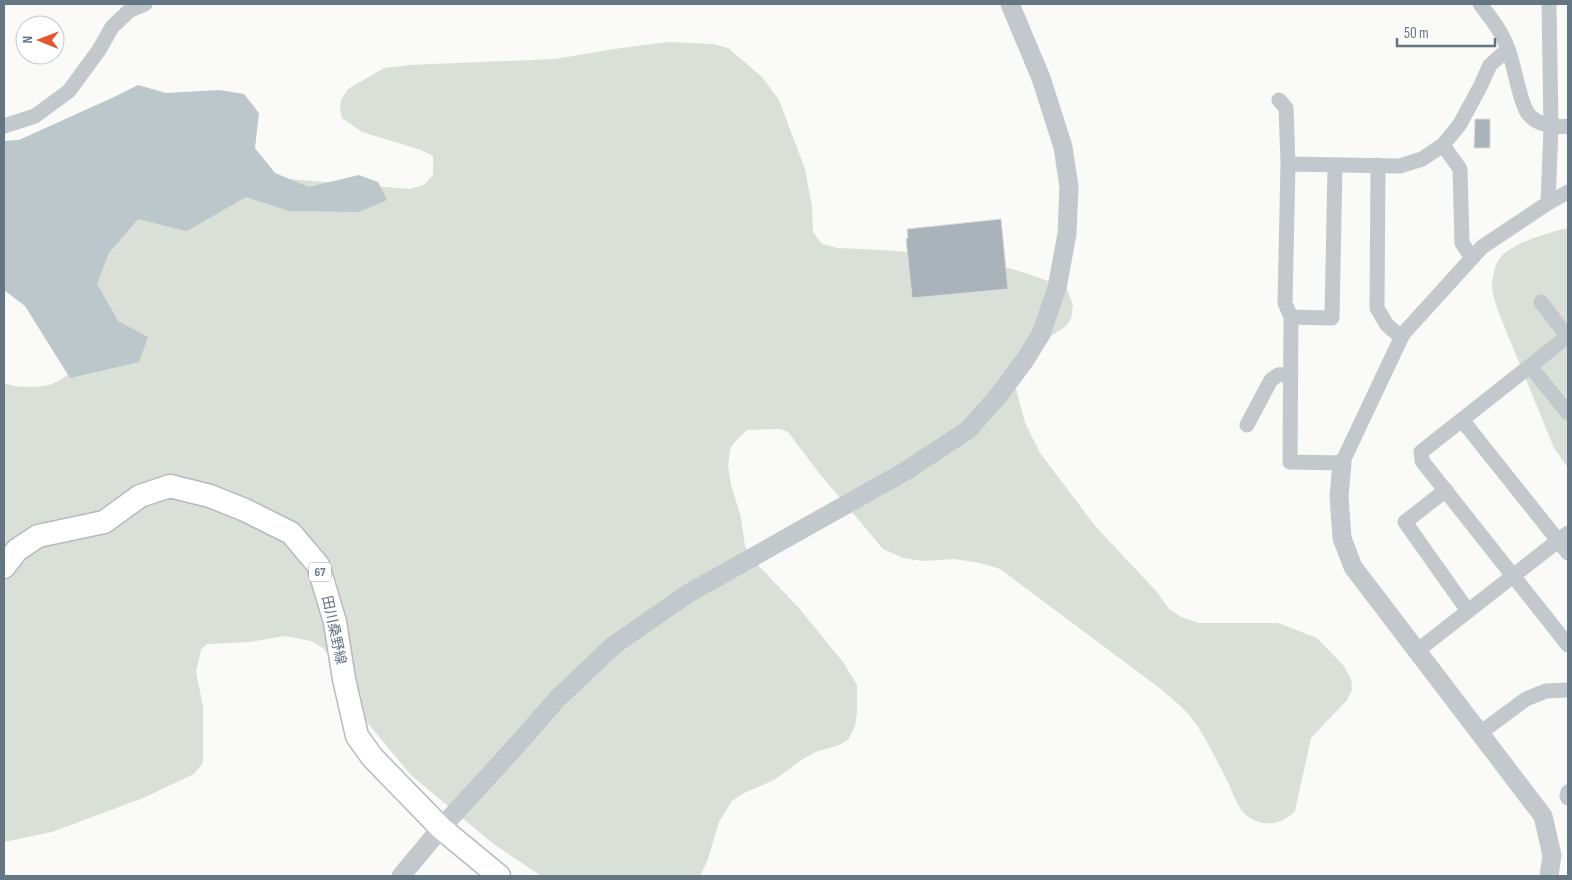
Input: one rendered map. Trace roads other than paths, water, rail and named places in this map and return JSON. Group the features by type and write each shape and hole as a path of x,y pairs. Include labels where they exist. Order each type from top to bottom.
{"main road":[{"name":"田川桑野線","path":"4,567 17,550 38,536 104,522 140,496 170,486 210,496 291,533 318,564 335,622 344,680 357,736 372,757 441,828 499,876"}],"street":[{"path":"4,126 35,116 70,91 100,50 112,27 129,11 145,4"},
{"path":"401,876 441,828 558,698 614,645 689,593 904,472 968,430 1000,395 1025,360 1041,334 1057,288 1067,234 1069,187 1063,147 1041,78 1010,4"},
{"path":"1480,4 1502,32 1528,113 1551,127 1568,126"},
{"path":"1548,203 1551,127 1549,4"},
{"path":"1288,164 1400,166 1422,159 1443,145 1460,124 1490,65 1508,49"},
{"path":"1279,100 1286,108 1288,164 1285,303 1291,317 1290,462 1342,463"},
{"path":"1443,145 1460,169 1462,243 1472,258"},
{"path":"1291,317 1332,318 1335,165"},
{"path":"1378,165 1377,308 1387,325 1401,337"},
{"path":"1549,876 1552,855 1543,816 1353,567 1342,538 1339,496 1342,463 1401,337 1482,247 1548,203 1568,192"},
{"path":"1541,302 1568,336 1421,452 1422,461 1568,645"},
{"path":"1530,366 1568,414"},
{"path":"1247,425 1271,380 1278,375 1291,374"},
{"path":"1462,420 1563,537 1568,553"},
{"path":"1446,490 1404,522 1468,611"},
{"path":"1417,651 1563,537"},
{"path":"1480,733 1526,699 1546,691 1568,690"},
{"path":"1568,792 1568,798"}]}
